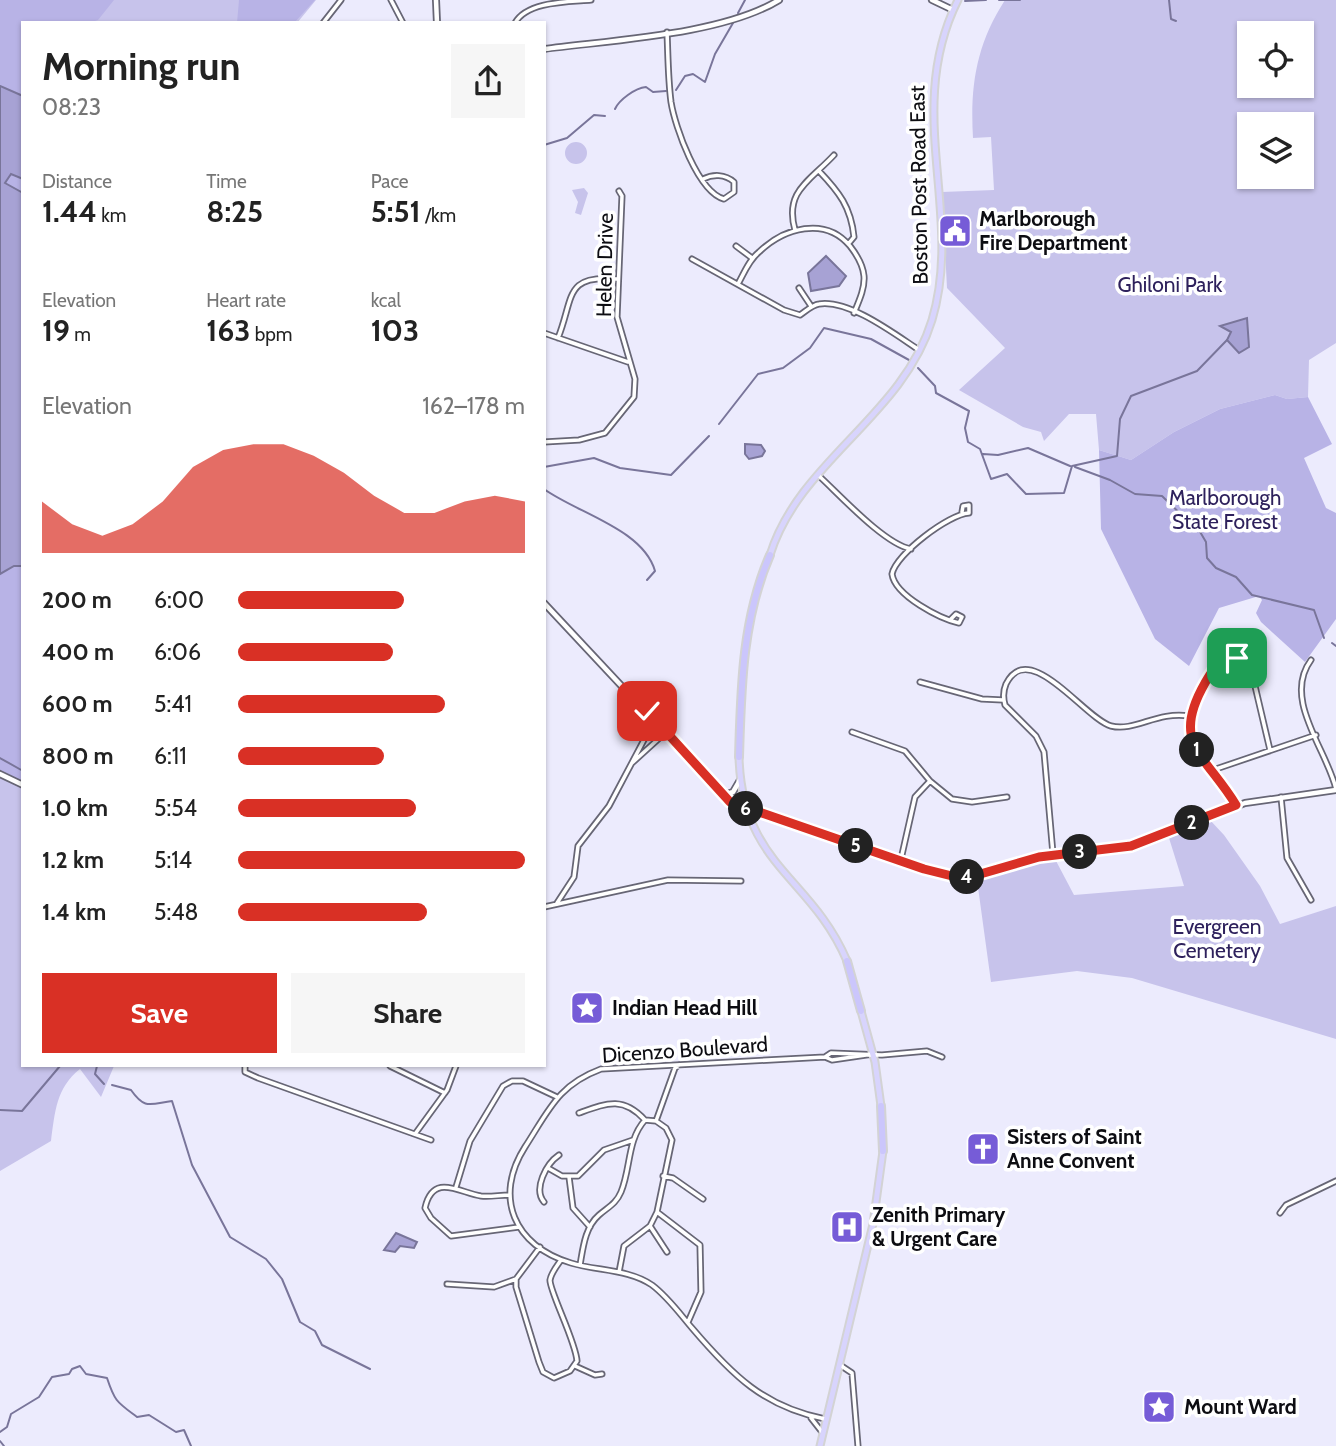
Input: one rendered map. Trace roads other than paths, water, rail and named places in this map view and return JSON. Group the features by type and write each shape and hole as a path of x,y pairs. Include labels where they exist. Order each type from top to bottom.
{"highway":[{"name":"Boston Post Road East","path":"739,757 740,688 744,653 755,602 770,555"},
{"name":"Boston Post Road East","path":"847,961 861,1011"},
{"name":"Boston Post Road East","path":"881,1106 883,1151"}],"main road":[{"name":"Boston Post Road East","path":"770,555 793,505 886,402 920,350 934,314 940,283 933,93 939,49 958,0"},
{"name":"Boston Post Road East","path":"739,757 746,809 761,845 831,929 847,961"},
{"name":"Boston Post Road East","path":"861,1011 873,1054 881,1106"},
{"name":"Boston Post Road East","path":"820,1446 876,1210 883,1151"}],"street":[{"path":"325,21 341,0"},
{"path":"391,0 402,21"},
{"path":"436,0 436,21"},
{"path":"516,21 523,12 567,1 591,0"},
{"path":"546,49 667,32 747,15 779,0"},
{"path":"932,0 953,10"},
{"path":"667,32 674,116 688,154 702,179 716,197 724,199 734,192 734,182 726,177 710,175 702,179"},
{"path":"795,230 790,215 792,201 834,156"},
{"path":"818,171 841,194 849,209 854,237 848,244"},
{"name":"Helen Drive","path":"546,442 595,438 615,424 629,405 636,389 617,317 622,196 619,191"},
{"path":"738,284 752,258 774,239 795,230 822,228 842,237 862,264 864,274 854,313"},
{"path":"736,246 752,258"},
{"path":"692,259 795,315 800,315 811,306 829,304 883,326 920,350"},
{"path":"558,338 577,287 590,278 617,279"},
{"path":"799,288 811,306"},
{"path":"546,334 629,363"},
{"path":"818,475 862,518 900,547 912,550"},
{"path":"951,619 938,618 894,584 892,569 930,530 962,512"},
{"path":"900,547 900,558"},
{"path":"546,605 655,719 722,795 746,809 901,861 961,877 1053,855 1140,844 1236,805 1336,789 1303,707 1301,691 1304,670 1311,660"},
{"path":"1236,805 1191,737 1189,716 1202,688 1220,662 1229,658 1246,662 1251,669 1270,750"},
{"path":"1053,855 1042,746 1033,733 1012,715 1003,699 1006,684 1012,676 1032,670 1048,677 1108,725 1130,727 1166,714 1189,716"},
{"path":"920,682 982,699 1003,699"},
{"path":"557,903 576,869 578,846 601,820 655,719"},
{"path":"631,765 666,731"},
{"path":"852,732 905,751 930,780 952,799 961,802 1007,797"},
{"path":"1213,770 1316,735"},
{"path":"0,774 21,784"},
{"path":"722,795 733,792 740,780"},
{"path":"901,861 915,797 930,780"},
{"path":"1281,797 1286,856 1311,900"},
{"path":"546,906 668,880 741,881"},
{"name":"Dicenzo Boulevard","path":"509,1195 512,1170 557,1097 569,1084 601,1069 825,1057 832,1060 873,1054 927,1051 942,1058"},
{"path":"656,1121 675,1068 681,1063"},
{"path":"245,1067 245,1072 258,1078 431,1140"},
{"path":"392,1067 445,1093"},
{"path":"415,1134 445,1093 455,1067"},
{"path":"456,1187 465,1151 503,1086 512,1081 523,1081 557,1097"},
{"path":"579,1113 613,1104 633,1107 645,1120 656,1121 666,1128 672,1140 657,1212 650,1226 626,1243 619,1273"},
{"path":"580,1265 583,1243 590,1228 597,1217 614,1205 621,1192 633,1140 645,1120"},
{"path":"548,1168 569,1177 582,1173 596,1156 612,1145 633,1140"},
{"path":"544,1202 539,1188 548,1168 559,1155"},
{"path":"663,1176 673,1178 703,1199"},
{"path":"569,1177 573,1208 590,1228"},
{"path":"1280,1213 1286,1205 1336,1181"},
{"path":"520,1227 456,1236 447,1234 426,1212 426,1202 437,1189 456,1187 478,1195 509,1195 512,1212 520,1227 540,1247 561,1259 651,1284 744,1383 783,1409 811,1418 825,1419"},
{"path":"657,1212 700,1245 701,1292 687,1322"},
{"path":"650,1226 667,1252"},
{"path":"447,1284 494,1287 516,1279 540,1247"},
{"path":"516,1279 542,1370 554,1378 566,1374 575,1366 577,1357 562,1310 550,1287 561,1259"},
{"path":"838,1364 847,1367 852,1373 858,1446"},
{"path":"575,1366 595,1375 602,1374"},
{"path":"811,1418 822,1432"}],"waterway":[{"path":"738,13 745,0"},
{"path":"965,1 986,0"},
{"path":"999,0 1020,0"},
{"path":"1169,0 1171,19 1176,21"},
{"path":"676,90 685,76 693,74 705,82 715,54 733,23"},
{"path":"615,109 628,95 642,88 646,87 653,92 666,91"},
{"path":"546,144 567,138 594,115 605,116"},
{"path":"719,424 758,374 783,368 810,348 824,328 871,339 909,360"},
{"path":"918,368 935,386 936,393 969,411 965,428 968,442 980,449 991,479 1007,474 1026,494 1064,493 1072,466 1117,456 1120,419 1131,396 1197,371 1227,340"},
{"path":"546,467 594,458 620,468 671,475 709,436"},
{"path":"983,454 998,455 1028,448 1070,466"},
{"path":"1075,467 1110,480 1135,494 1162,496 1192,525 1196,525 1206,542 1207,558 1216,568 1236,577 1252,595 1314,610 1324,638"},
{"path":"546,490 607,523 637,544 648,556 655,571 647,580"},
{"path":"1332,643 1336,646"},
{"path":"0,758 21,770"},
{"path":"0,1110 22,1111 59,1067"},
{"path":"97,1067 95,1074 104,1084"},
{"path":"112,1085 131,1090 144,1103 172,1101 192,1165 230,1237 266,1259 282,1279 300,1322 315,1331 322,1345 370,1369"},
{"path":"0,1432 7,1427 11,1414 39,1397 52,1377 69,1374 72,1369 80,1366 86,1374 107,1378 118,1401 137,1417 149,1415 176,1432 184,1430 191,1446"},
{"path":"0,1441 4,1446"}],"place":[{"name":"Marlborough Fire Department","path":"955,231"},
{"name":"Indian Head Hill","path":"587,1008"},
{"name":"Sisters of Saint Anne Convent","path":"983,1149"},
{"name":"Zenith Primary & Urgent Care","path":"847,1227"},
{"name":"Mount Ward","path":"1159,1407"}],"park label":[{"name":"Ghiloni Park","path":"1170,285"},
{"name":"Marlborough State Forest","path":"1225,510"},
{"name":"Evergreen Cemetery","path":"1217,939"}]}
